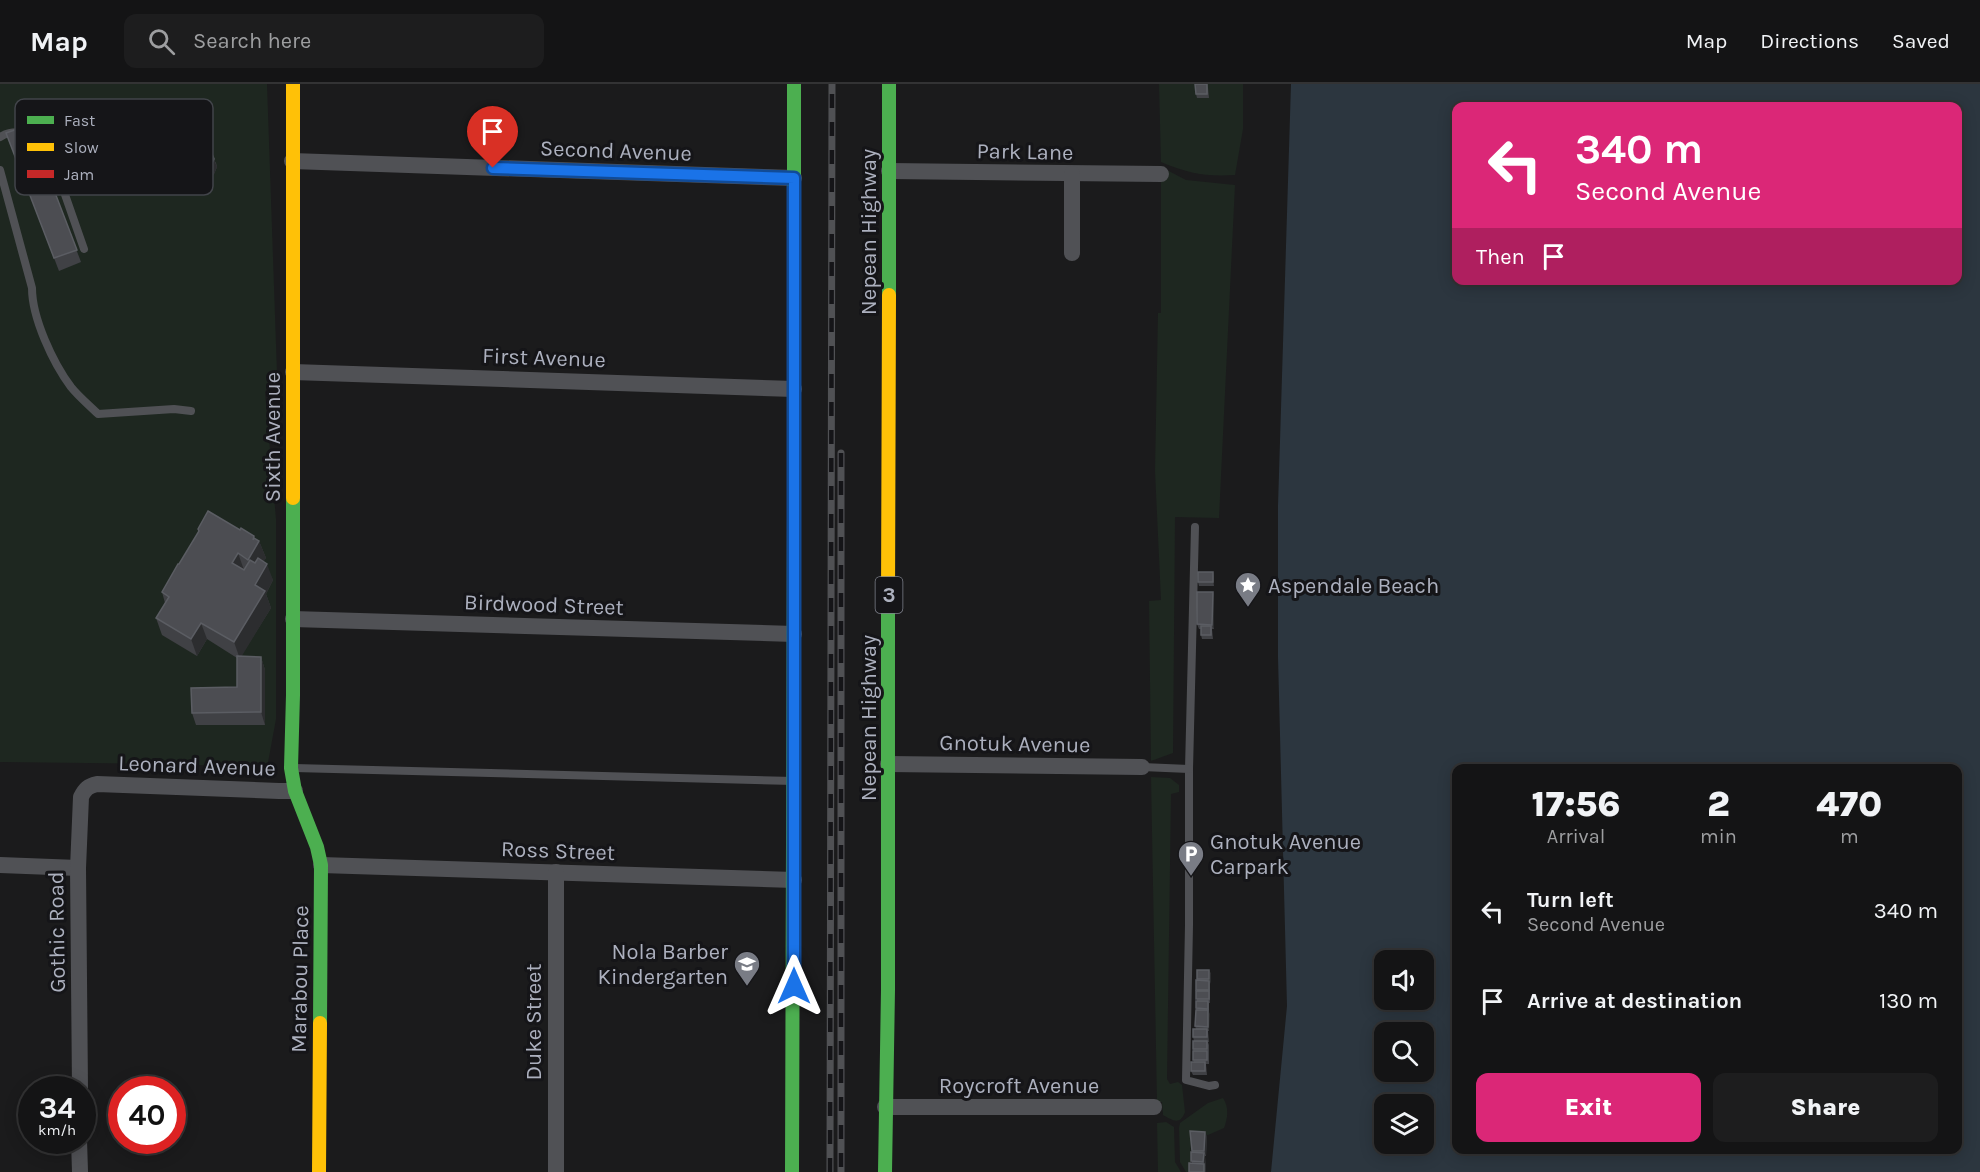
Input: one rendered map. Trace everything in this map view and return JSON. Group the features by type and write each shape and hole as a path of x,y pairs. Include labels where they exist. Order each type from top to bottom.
{"main road":[{"name":"Sixth Avenue","path":"293,84 291,768 295,790"},
{"path":"792,1172 794,84"},
{"name":"Nepean Highway","path":"885,1172 888,990 889,84"},
{"name":"Marabou Place","path":"295,790 314,839 321,865 319,1172"}],"street":[{"name":"Second Avenue","path":"292,161 794,178"},
{"name":"Park Lane","path":"889,171 1161,174"},
{"path":"1072,174 1072,253"},
{"name":"First Avenue","path":"293,372 794,388"},
{"name":"Birdwood Street","path":"293,619 794,634"},
{"name":"Gnotuk Avenue","path":"888,764 1142,767"},
{"name":"Leonard Avenue","path":"97,784 295,790"},
{"name":"Gothic Road","path":"80,1076 78,868 81,796 90,785 97,784"},
{"path":"0,865 78,868"},
{"name":"Ross Street","path":"321,865 794,880"},
{"name":"Duke Street","path":"556,872 556,1172"},
{"name":"Roycroft Avenue","path":"885,1107 1154,1107"},
{"path":"80,1154 80,1172"}],"lane":[{"path":"0,136 15,133"},
{"path":"0,170 32,288 32,303 38,323 60,370 72,388 98,414 174,409 191,411"},
{"path":"65,195 84,249"},
{"path":"1195,527 1189,769 1186,1080 1209,1086 1215,1085"},
{"path":"1142,767 1189,769"},
{"path":"291,768 794,782"}],"shaded area":[{"path":"0,84 267,84 277,373 265,392 276,519 276,719 267,768 174,764 0,762"},
{"path":"1159,84 1243,84 1243,129 1235,175 1197,173 1161,162"},
{"path":"1291,84 1980,84 1980,1172 1271,1172 1287,1006 1278,657 1278,506"},
{"path":"1165,169 1186,180 1235,185 1219,518 1175,517 1173,753 1151,761 1149,601 1161,600 1155,471 1158,313 1161,313 1161,178"},
{"path":"1151,777 1170,778 1179,785 1179,792 1171,794 1167,1079 1170,1084 1178,1082 1182,1085 1185,1112 1181,1119 1176,1121 1163,1115 1162,1102 1157,1102"},
{"path":"1223,1098 1227,1113 1224,1128 1208,1135 1191,1134 1190,1172 1186,1172 1180,1162 1180,1123 1208,1103"},
{"path":"1166,1122 1174,1127 1175,1162 1181,1172 1158,1172 1157,1123"}],"building":[{"path":"1195,84 1207,84 1207,94 1196,94"},
{"path":"15,130 15,156 6,133"},
{"path":"30,195 56,195 77,250 54,258"},
{"path":"208,511 254,536 253,540 254,538 259,541 248,560 238,553 232,563 244,570 250,560 255,563 258,558 267,564 255,585 265,591 234,642 201,623 191,639 156,618 169,597 162,592 199,531"},
{"path":"1198,572 1213,572 1213,582 1198,582"},
{"path":"1197,592 1213,592 1212,625 1197,624"},
{"path":"1201,626 1211,626 1211,635 1201,635"},
{"path":"237,656 261,657 261,712 192,713 191,688 237,687"},
{"path":"1197,970 1209,970 1209,979 1197,979"},
{"path":"1196,980 1209,981 1209,990 1196,990"},
{"path":"1196,991 1209,991 1209,999 1196,999"},
{"path":"1196,1001 1208,1001 1208,1009 1196,1008"},
{"path":"1196,1010 1208,1010 1208,1027 1195,1026"},
{"path":"1193,1029 1207,1029 1207,1037 1193,1037"},
{"path":"1193,1041 1207,1041 1207,1049 1193,1049"},
{"path":"1193,1051 1207,1051 1207,1060 1193,1060"},
{"path":"1191,1062 1205,1062 1205,1071 1191,1071"},
{"path":"1190,1131 1205,1132 1204,1151 1192,1151"},
{"path":"1191,1152 1204,1153 1203,1162 1191,1161"},
{"path":"1189,1163 1204,1164 1204,1172 1189,1172"}],"railway":[{"path":"830,1172 832,84"},
{"path":"841,453 841,1172"}],"traffic: fast":[{"path":"794,84 794,308"},
{"path":"889,84 889,295"},
{"path":"293,498 291,768 295,791 317,847 321,865 320,1023"},
{"path":"792,1172 794,516"},
{"path":"885,1172 888,990 888,602"}],"traffic: slow":[{"path":"293,84 293,498"},
{"path":"888,602 889,295"},
{"path":"319,1172 320,1023"}],"traffic: jam":[{"path":"794,308 794,516"}],"place":[{"name":"Aspendale Beach","path":"1248,608"},
{"name":"Gnotuk Avenue Carpark","path":"1191,877"},
{"name":"Nola Barber Kindergarten","path":"747,987"}],"route":[{"path":"493,168 794,178 794,986"}]}
